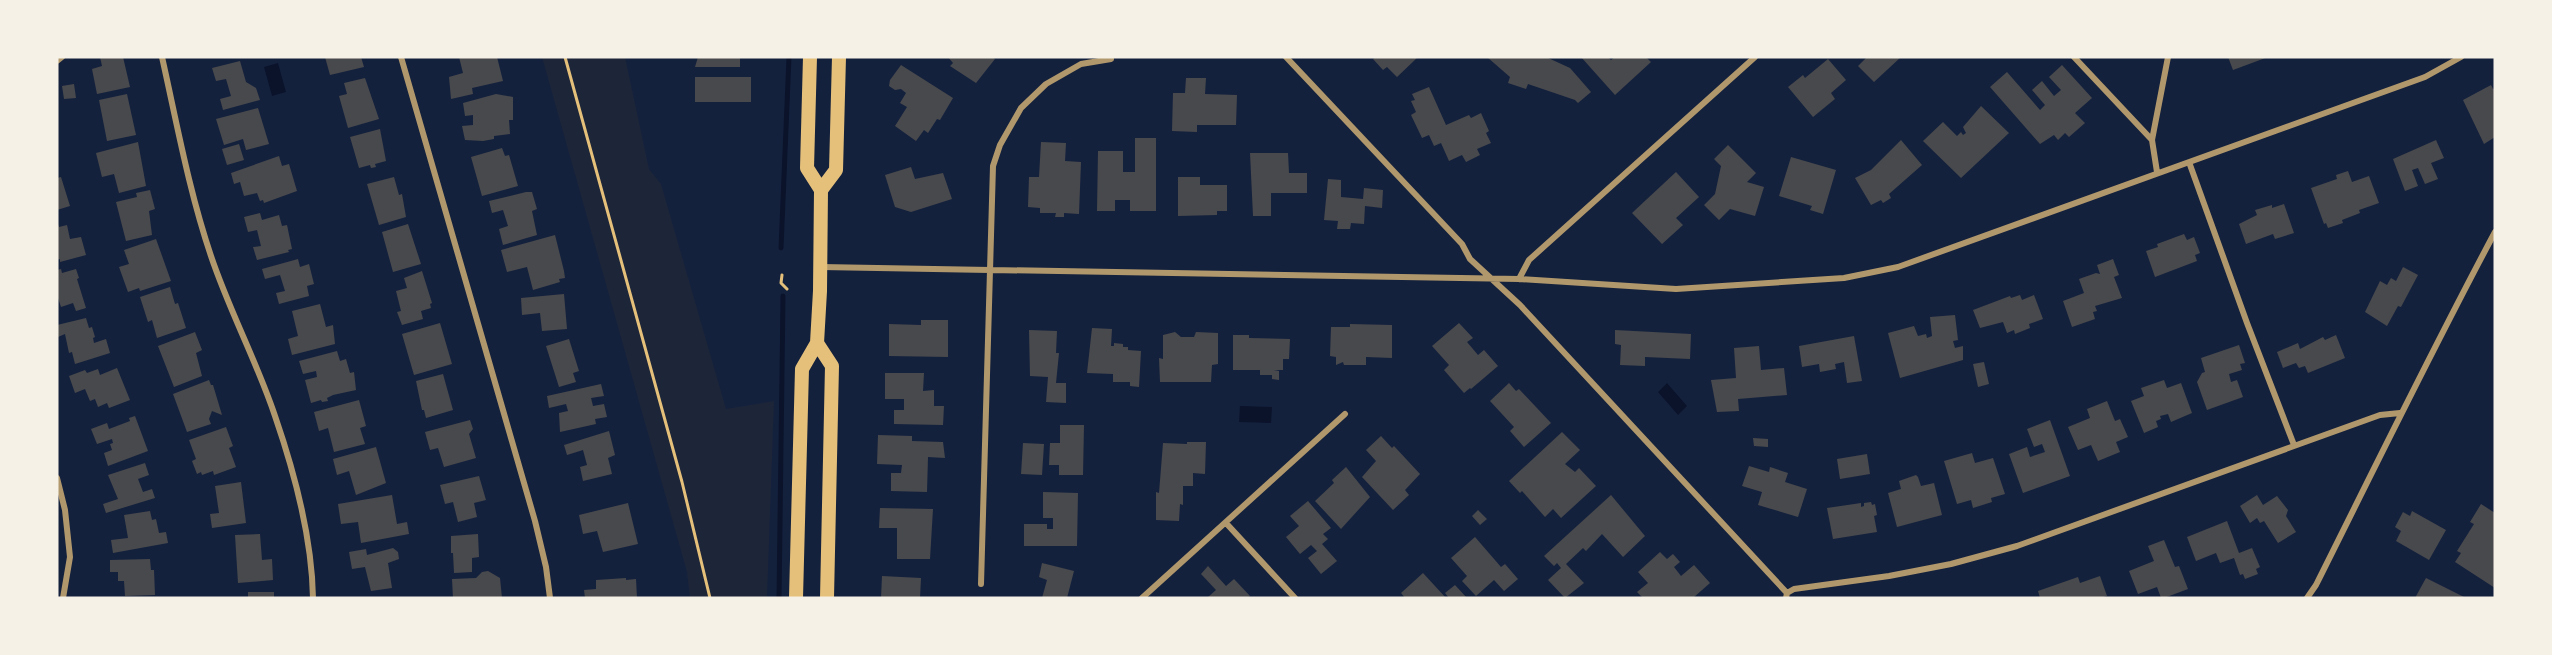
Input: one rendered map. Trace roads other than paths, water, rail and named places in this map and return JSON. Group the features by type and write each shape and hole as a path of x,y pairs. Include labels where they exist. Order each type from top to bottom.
{"main road":[{"path":"796,598 802,369 818,343 820,267 821,190 807,168 810,57"},
{"path":"821,190 836,170 839,57"},
{"path":"818,343 832,366 827,598"}],"street":[{"path":"57,61 62,57"},
{"path":"162,57 191,188 211,257 275,416 302,511 311,564 313,598"},
{"path":"400,57 536,520 550,598"},
{"path":"1286,57 1462,244 1470,259 1520,304 1786,595 1794,589 1889,576 1951,564 2017,546 2294,445 2380,416 2400,413"},
{"path":"1519,279 1529,260 1755,57"},
{"path":"2074,57 2152,141"},
{"path":"2157,172 2152,141 2168,57"},
{"path":"820,267 991,272 1519,279 1676,289 1774,285 1844,278 1899,267 2157,172 2426,77 2461,57"},
{"path":"981,584 993,166 1000,145 1021,108 1046,84 1081,64 1111,59"},
{"path":"2188,162 2294,445"},
{"path":"2307,598 2400,413 2426,368 2495,232"},
{"path":"1142,598 1345,414"},
{"path":"57,478 65,510 70,557 63,598"},
{"path":"1226,523 1295,598"}],"waterway":[{"path":"781,248 789,57"},
{"path":"779,598 783,296"}]}
